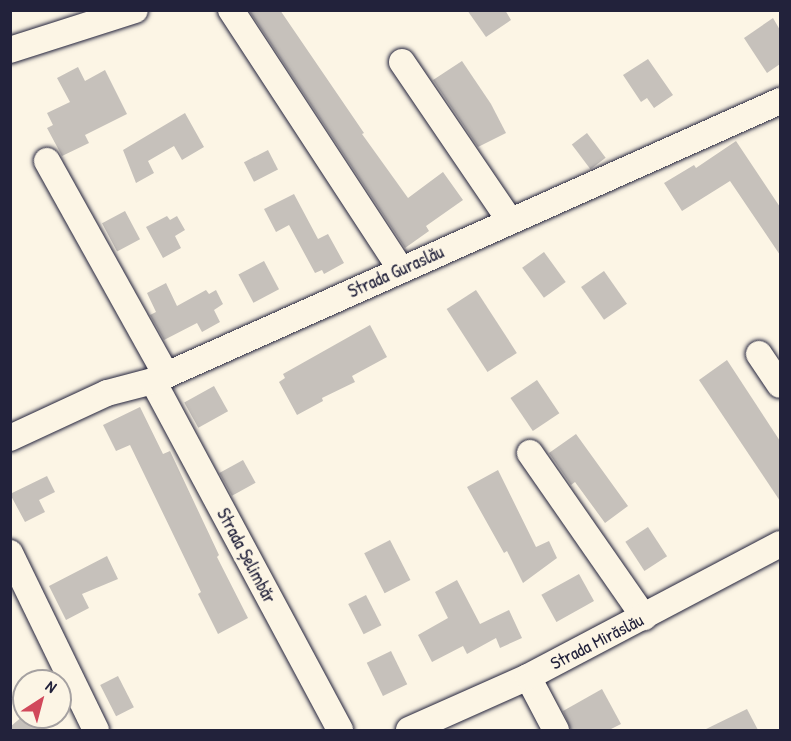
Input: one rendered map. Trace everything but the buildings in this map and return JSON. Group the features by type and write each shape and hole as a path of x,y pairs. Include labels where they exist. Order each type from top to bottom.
{"street":[{"path":"10,50 135,10"},
{"path":"231,10 401,270"},
{"path":"402,62 510,221"},
{"name":"Strada Guraslău","path":"10,438 107,393 160,378 510,221 779,105"},
{"name":"Strada Șelimbăr","path":"47,161 340,730"},
{"path":"759,354 780,385"},
{"path":"530,453 644,617"},
{"name":"Strada Mirăslău","path":"409,730 528,677 780,544"},
{"path":"10,553 96,730"},
{"path":"528,677 556,730"}]}
